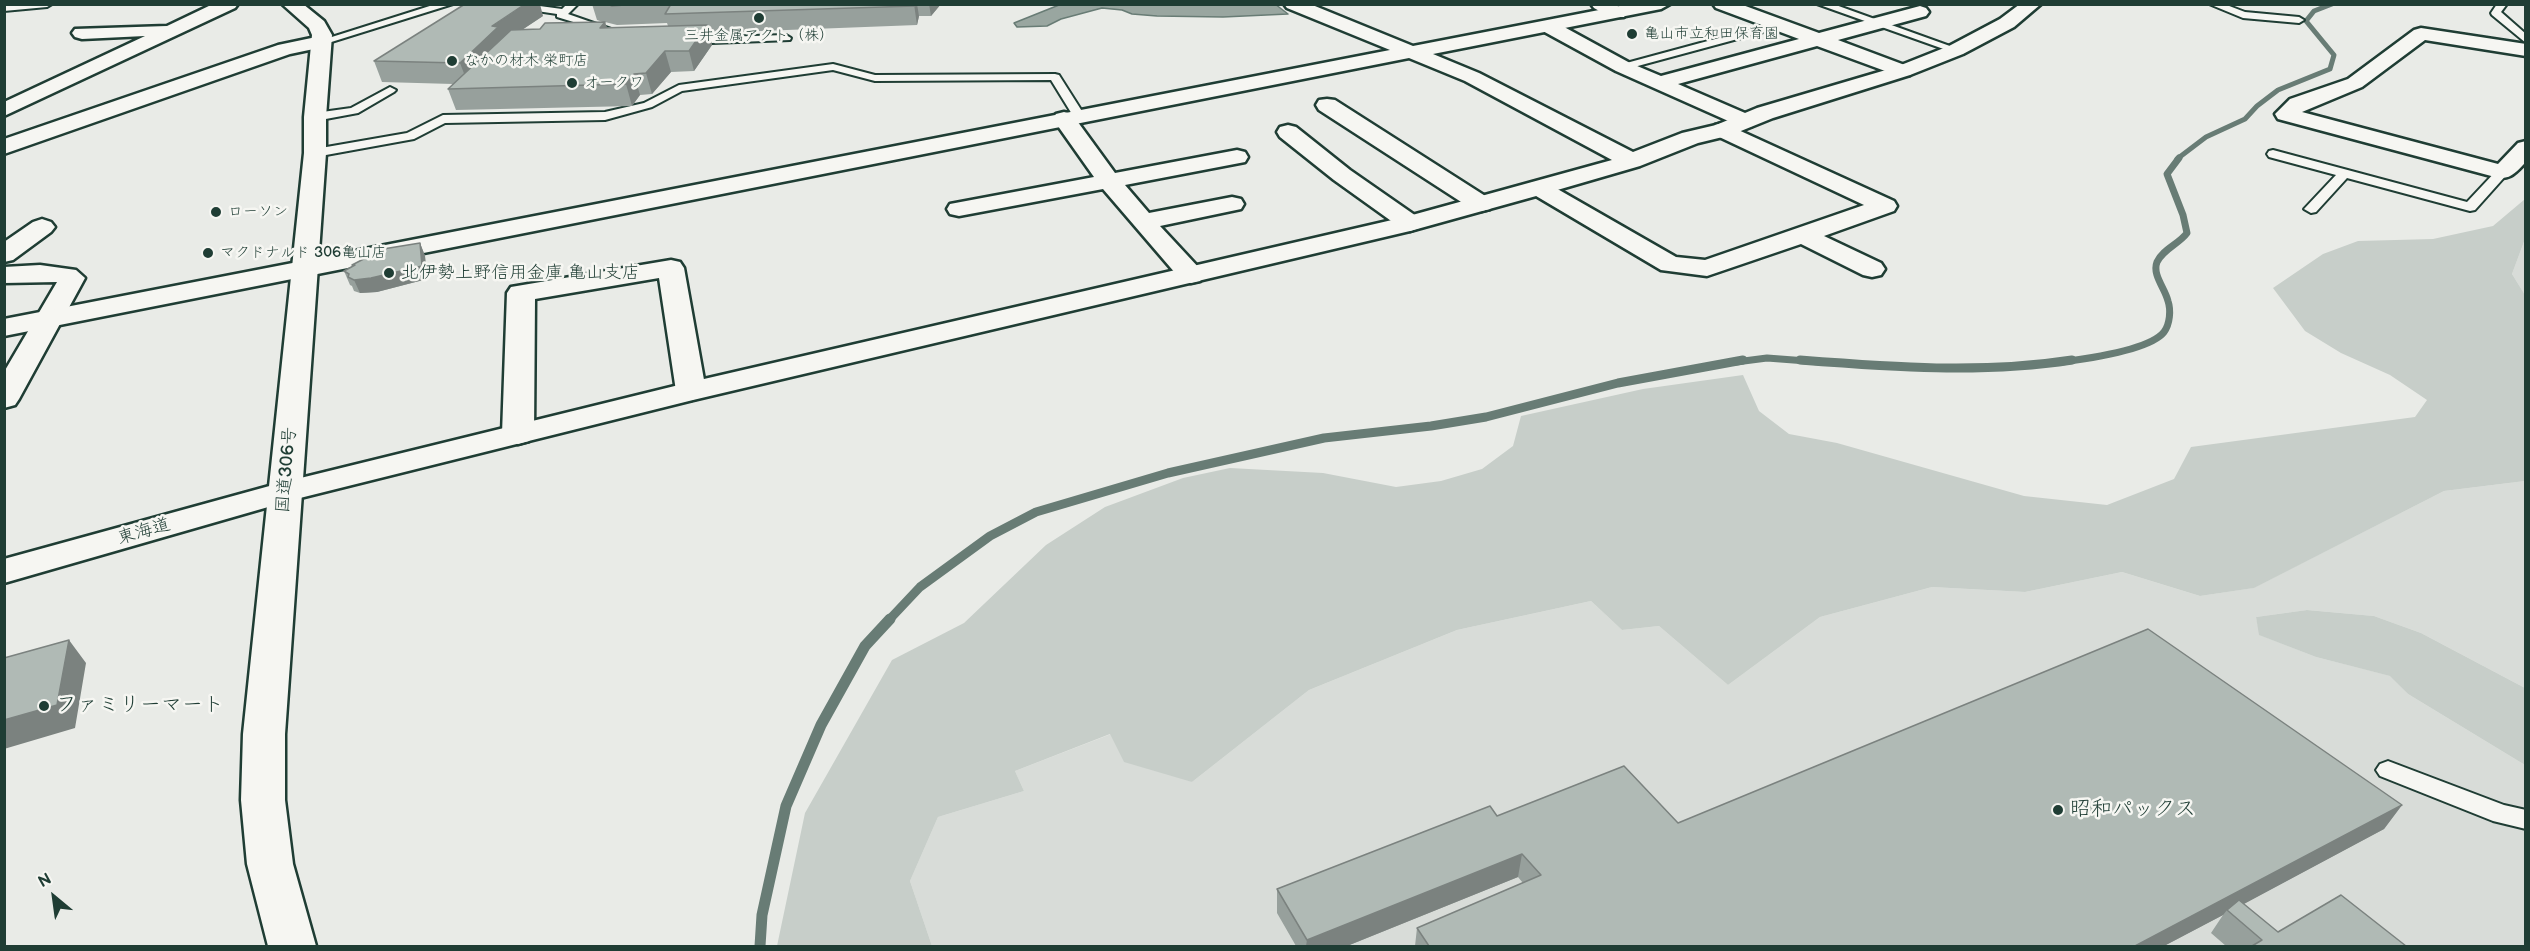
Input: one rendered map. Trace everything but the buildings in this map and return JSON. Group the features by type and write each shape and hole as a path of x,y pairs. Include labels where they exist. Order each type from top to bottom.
{"main road":[{"path":"4,110 229,4"},
{"path":"4,147 285,49 321,42 322,35 317,25 291,4"},
{"path":"1293,4 1472,77 1632,161"},
{"path":"4,328 1071,117 1548,26 1608,9 1661,4"},
{"path":"1722,4 1903,71"},
{"name":"東海道","path":"4,571 284,492 691,391 1410,223 1539,188 1632,161 1690,138 1903,71 1956,50 2007,23 2032,4"},
{"path":"1659,84 1920,12"},
{"path":"1539,188 1670,264 1707,268 1885,206 1548,26"},
{"path":"82,33 175,29"},
{"path":"2526,50 2421,34 2355,83 2298,105 2286,114 2503,172 2526,148"},
{"name":"国道306号","path":"292,946 270,864 263,800 264,734 315,153 315,117 321,42"},
{"path":"1327,105 1481,204"},
{"path":"1071,117 1101,171 1191,275"},
{"path":"1288,132 1342,175 1410,223"},
{"path":"958,209 1237,157"},
{"path":"1143,222 1232,204"},
{"path":"4,254 42,227"},
{"path":"1803,235 1872,269"},
{"path":"518,434 521,293 670,268 691,391"},
{"path":"4,275 58,274 69,275 72,278 4,399"}],"lane":[{"path":"4,8 47,4"},
{"path":"321,42 448,4"},
{"path":"495,4 564,12"},
{"path":"573,4 561,15 609,30 619,30"},
{"path":"1822,4 1956,50"},
{"path":"2214,4 2243,15 2299,20"},
{"path":"2502,4 2496,13 2526,40"},
{"path":"1623,66 1778,25"},
{"path":"680,41 786,38"},
{"path":"315,153 410,136 443,119 606,116 648,105 679,88 833,67 875,78 1055,77 1071,117"},
{"path":"315,117 354,111 390,90"},
{"path":"2273,154 2470,207 2503,172"},
{"path":"2311,209 2345,173"},
{"path":"2388,770 2501,814 2526,820"}],"shaded area":[{"path":"1275,4 1288,14 1223,17 1157,16 1102,8 1061,19 1047,26 1017,27 1014,23 1059,5"},
{"path":"2525,199 2525,239 2512,274 2525,295 2525,481 2444,491 2254,588 2200,596 2122,572 2025,592 1932,587 1820,617 1728,685 1659,626 1622,630 1591,601 1457,630 1309,690 1192,782 1124,762 1110,734 1015,771 1024,791 938,817 910,881 932,946 777,946 805,813 892,660 964,623 1046,545 1105,507 1183,478 1230,468 1323,473 1396,487 1441,481 1482,469 1513,446 1521,416 1643,389 1743,375 1759,411 1789,434 1837,443 2024,496 2107,505 2174,479 2191,447 2415,417 2427,400 2390,375 2341,353 2305,331 2273,288 2323,254 2358,241 2433,239 2493,226"},
{"path":"2525,239 2525,295 2512,274"},
{"path":"2525,481 2525,688 2421,633 2374,616 2307,610 2256,617 2260,635 2316,657 2391,676 2408,694 2525,765 2525,946 932,946 910,881 938,817 1024,791 1015,771 1111,734 1192,782 1309,690 1457,630 1591,601 1622,630 1659,626 1728,685 1820,617 1932,587 2025,592 2122,572 2200,596 2253,588 2444,491"},
{"path":"2307,610 2374,616 2421,633 2525,688 2525,765 2408,694 2390,676 2316,657 2259,635 2256,617"}],"waterway":[{"path":"2177,159 2206,137 2245,119 2257,106 2278,90 2330,69 2334,55 2306,21 2314,11 2332,4"},
{"path":"2062,362 2132,349 2157,338 2166,329 2169,305 2157,277 2156,267 2160,257 2187,233 2183,215 2167,174 2179,158"},
{"path":"1736,362 1767,358 1820,362"},
{"path":"888,621 920,587 990,536 1036,512 1168,473 1324,438 1431,426 1486,417 1618,383 1743,360"},
{"path":"1800,360 1936,368 2004,367 2072,360"},
{"path":"760,946 762,915 786,806 821,725 865,646 890,619"}],"place":[{"name":"三井金属アクト（株）","path":"759,18"},
{"name":"亀山市立和田保育園","path":"1632,34"},
{"name":"なかの材木 栄町店","path":"452,61"},
{"name":"オークワ","path":"572,83"},
{"name":"ローソン","path":"216,212"},
{"name":"マクドナルド 306亀山店","path":"208,253"},
{"name":"北伊勢上野信用金庫 亀山支店","path":"389,273"},
{"name":"ファミリーマート","path":"44,706"},
{"name":"昭和パックス","path":"2058,810"}]}
